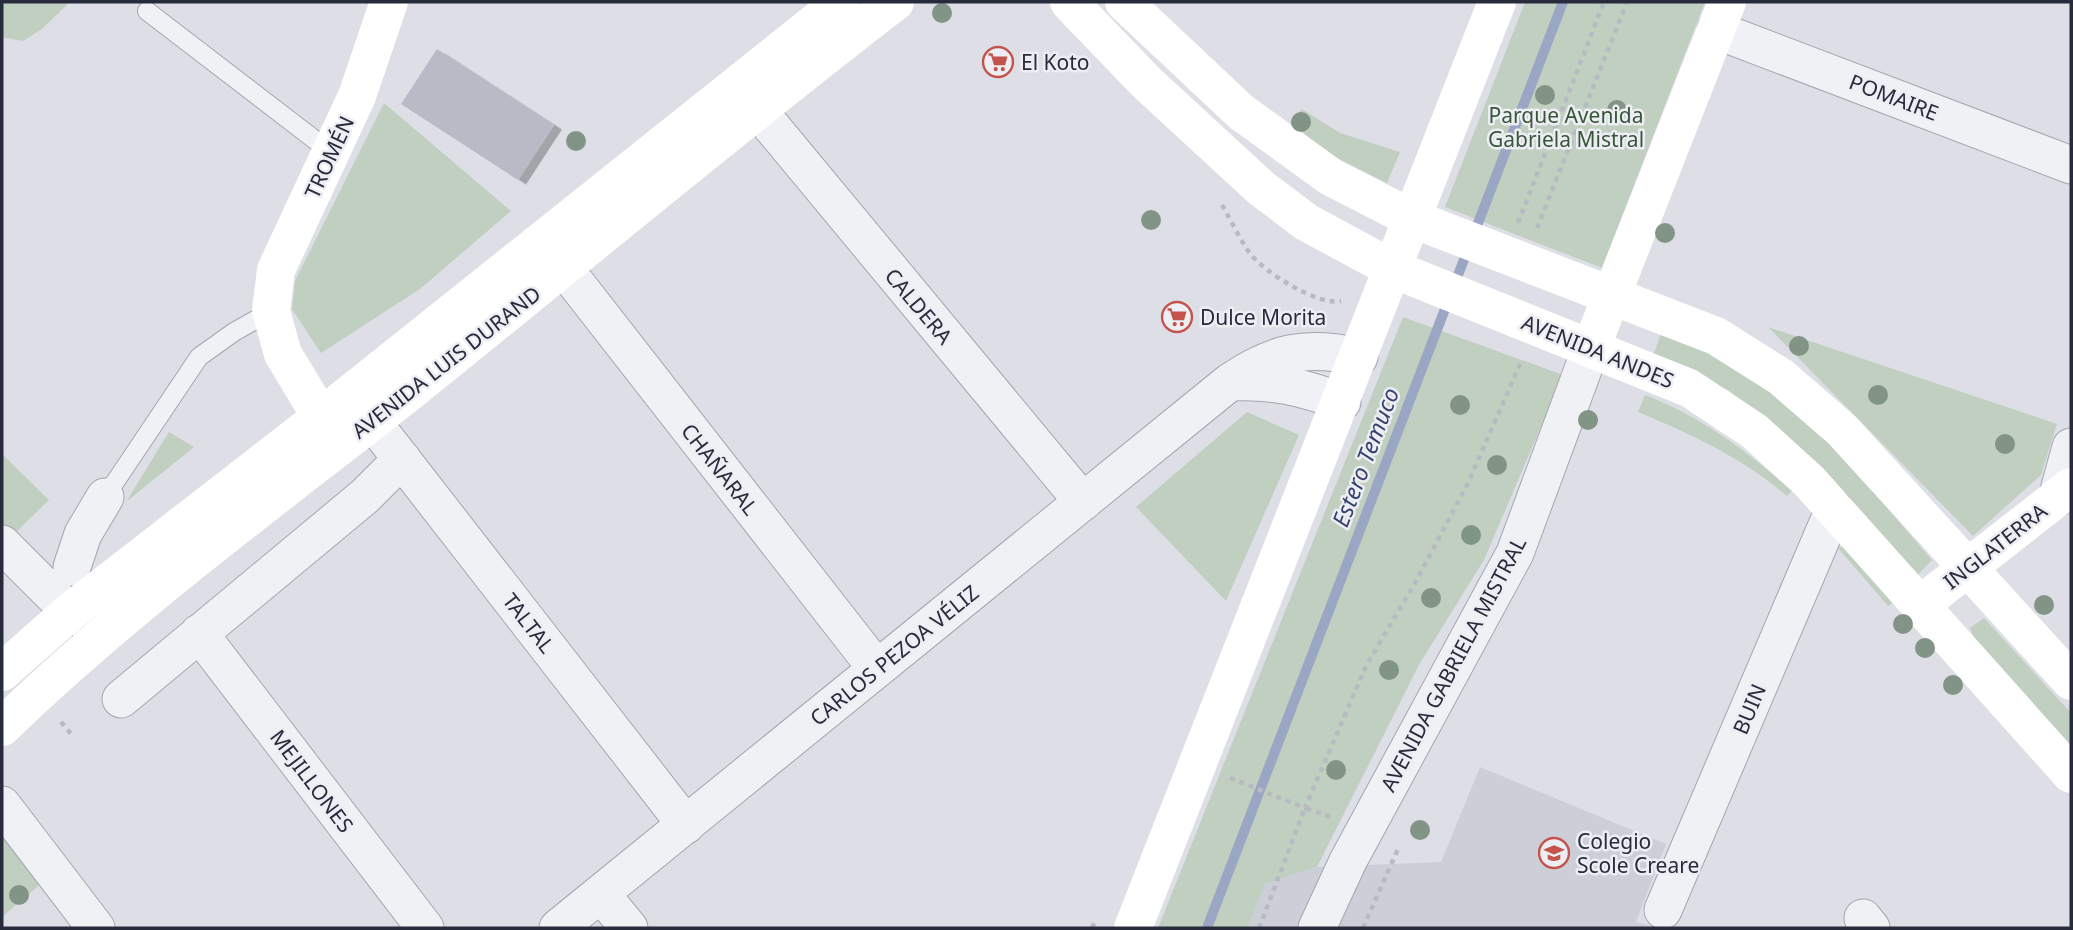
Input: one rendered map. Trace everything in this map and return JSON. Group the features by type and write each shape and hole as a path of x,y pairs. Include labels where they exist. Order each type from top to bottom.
{"street":[{"name":"TROMÉN","path":"330,409 284,354 271,311 276,270 357,96 389,2"},
{"name":"AVENIDA LUIS DURAND","path":"2,671 69,612 330,409 841,2"},
{"name":"AVENIDA LUIS DURAND","path":"2,727 106,634 564,268 757,109 895,2"},
{"name":"AVENIDA ANDES","path":"1069,2 1146,82 1261,188 1306,222 1408,275 1689,388 1722,408 1783,456 1834,509 2071,774"},
{"path":"1124,2 1207,83 1283,146 1331,177 1426,224 1530,247 1612,295 1716,336 1782,377 1842,430 2071,681"},
{"path":"1133,928 1359,357 1408,275 1497,2"},
{"name":"POMAIRE","path":"1721,16 2071,164"},
{"name":"AVENIDA GABRIELA MISTRAL","path":"1317,928 1348,861 1515,553 1591,348 1721,16"},
{"name":"CALDERA","path":"757,109 1083,502"},
{"name":"CHAÑARAL","path":"564,268 877,669"},
{"name":"CARLOS PEZOA VÉLIZ","path":"558,928 1230,382 1258,363 1290,353 1324,350 1359,357"},
{"path":"1230,382 1267,380 1292,384 1342,402"},
{"name":"TALTAL","path":"372,421 686,825"},
{"path":"2064,493 2071,447"},
{"path":"121,699 365,496 402,459"},
{"name":"INGLATERRA","path":"1920,605 2064,493"},
{"path":"72,567 83,534 105,497"},
{"name":"BUIN","path":"1663,910 1834,509"},
{"path":"2,544 69,612 106,634"},
{"name":"MEJILLONES","path":"199,634 425,928"},
{"path":"2,805 96,928"},
{"path":"601,894 629,928"}],"lane":[{"path":"147,11 332,153"},
{"path":"105,497 199,358 234,332 271,311"}],"path":[{"path":"1530,247 1516,226 1604,2"},
{"path":"1530,247 1627,2"},
{"path":"1238,782 1305,808 1366,666 1415,583 1468,483 1536,326"}],"shaded area":[{"name":"Colegio Scole Creare","path":"1480,767 1666,844 1636,922 1659,928 1247,928 1265,884 1317,867 1441,862"}],"green space":[{"path":"2,2 70,2 42,29 23,41 2,37"},
{"name":"Parque Avenida Gabriela Mistral","path":"1525,2 1705,2 1602,268 1445,207"},
{"path":"384,103 511,211 420,289 321,353 292,309 295,281"},
{"path":"1302,109 1340,133 1400,152 1387,183 1329,154 1290,122"},
{"path":"1403,317 1563,375 1484,560 1420,663 1317,867 1265,884 1247,928 1158,928"},
{"path":"1768,327 2057,424 2041,475 1973,536"},
{"path":"1662,330 1721,356 1782,398 1836,449 1932,560 1916,577 1792,441 1728,390 1653,356"},
{"path":"1645,395 1705,424 1758,462 1792,491 1787,496 1716,448 1638,412"},
{"path":"1247,412 1299,435 1226,601 1136,507"},
{"path":"169,432 194,447 126,502"},
{"path":"2,454 49,500 13,535 2,524"},
{"path":"1848,545 1901,596 1888,606 1838,548"},
{"path":"1984,618 2071,713 2071,753 1979,651 1970,628"},
{"path":"2,825 44,881 2,917"}],"building":[{"path":"437,49 554,125 518,180 401,104"}],"waterway":[{"name":"Estero Temuco","path":"1207,928 1563,2"}],"place":[{"name":"El Koto","path":"998,62"},
{"name":"Dulce Morita","path":"1177,317"},
{"name":"Colegio Scole Creare","path":"1554,853"}]}
